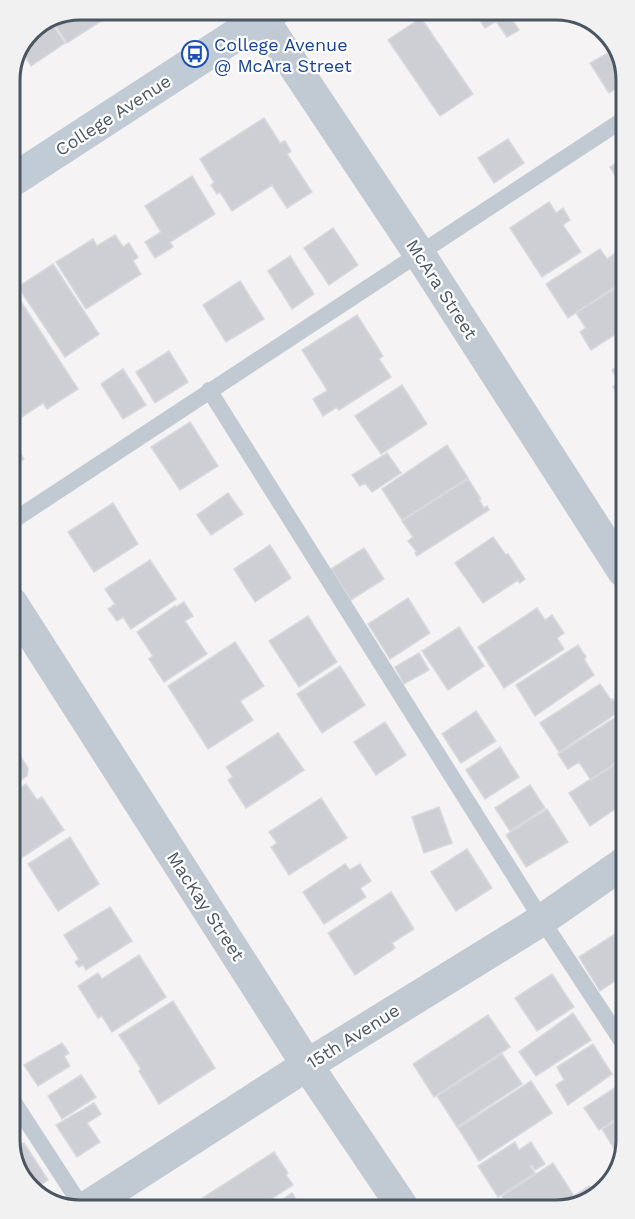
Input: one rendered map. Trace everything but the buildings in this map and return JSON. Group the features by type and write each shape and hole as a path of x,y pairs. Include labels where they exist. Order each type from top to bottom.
{"street":[{"name":"College Avenue","path":"20,175 253,20"},
{"name":"McAra Street","path":"270,20 616,560"},
{"name":"MacKay Street","path":"20,616 307,1065 398,1200"},
{"name":"15th Avenue","path":"98,1199 307,1065 542,920 616,868"}],"lane":[{"path":"20,516 616,124"},
{"path":"209,390 542,920 616,1033"},
{"path":"20,1111 77,1199"}],"place":[{"name":"College Avenue @ McAra Street","path":"195,54"}]}
